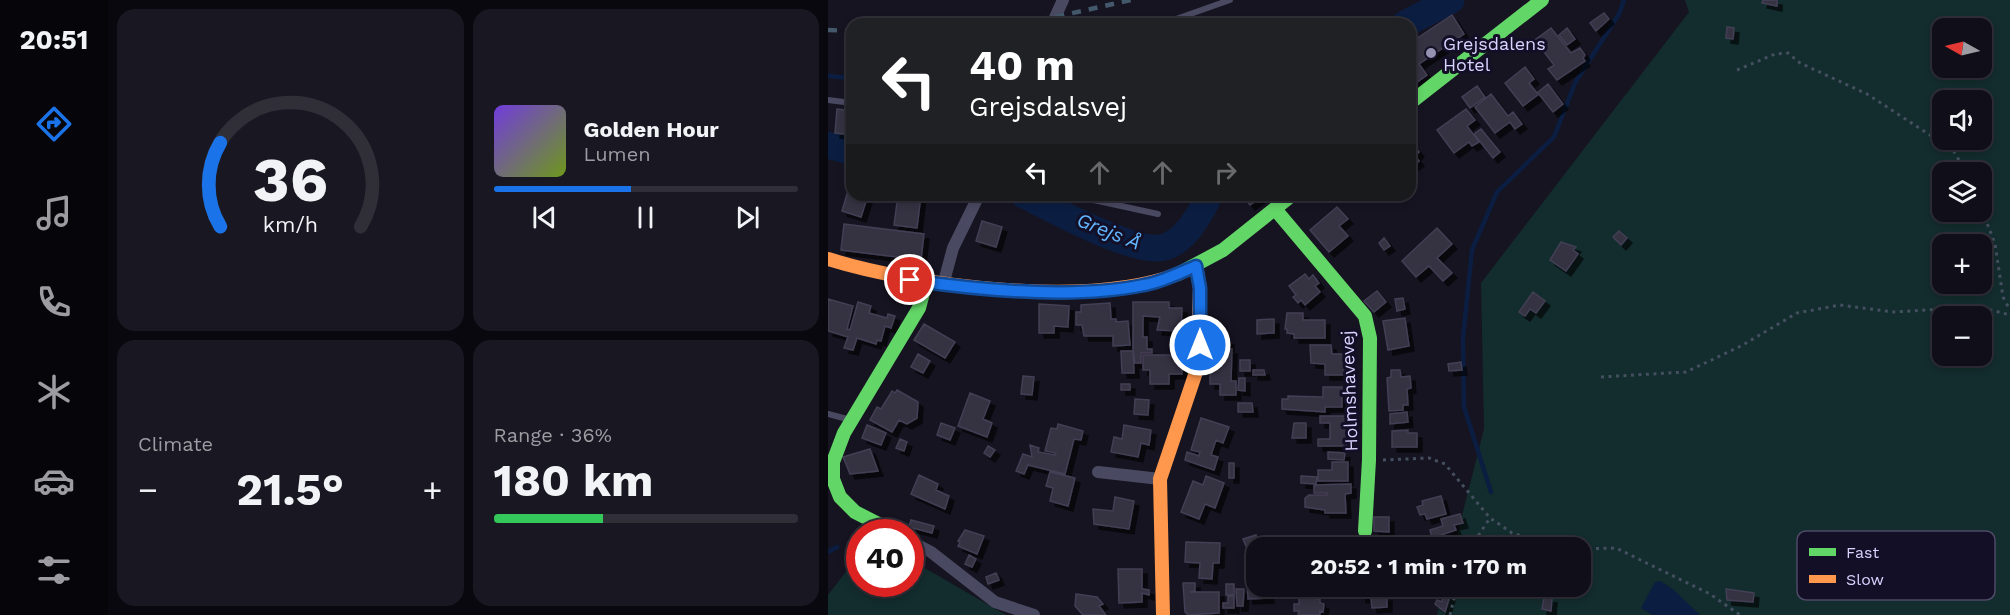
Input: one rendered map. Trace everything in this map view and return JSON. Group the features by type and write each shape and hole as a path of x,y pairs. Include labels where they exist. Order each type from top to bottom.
{"street":[{"path":"1055,18 1063,0"},
{"path":"1416,98 1542,0"},
{"path":"944,285 954,248 976,201"},
{"path":"828,259 893,278 944,285 1066,292 1108,291 1147,285 1196,266 1221,253 1285,201"},
{"name":"Holmshavevej","path":"1275,209 1365,316 1370,338 1369,460 1365,531"},
{"path":"1163,615 1160,479 1197,369 1200,288 1196,266"},
{"path":"869,519 855,512 840,497 832,479 833,462 851,420 919,308 926,282"},
{"path":"1098,472 1160,479"},
{"path":"924,548 996,602 1034,615"}],"lane":[{"path":"1179,18 1230,0"},
{"path":"828,100 846,102"},
{"path":"1098,201 1158,214"},
{"path":"828,414 851,420"}],"path":[{"path":"1737,70 1775,54 1788,53 1800,63 1867,94 1953,150 1960,162"},
{"path":"1987,222 1995,244 2003,297 2010,310"},
{"path":"1601,377 1686,372 1741,346 1797,313 1840,305 1893,312 1979,307 2010,315"},
{"name":"Holmshavevej","path":"1369,460 1429,458 1445,464 1490,518 1512,533 1525,537"},
{"path":"1477,537 1490,518"},
{"path":"1591,549 1616,548 1710,594 1740,615"},
{"path":"1450,615 1454,597"}],"green space":[{"path":"1685,0 2010,0 2010,615 1700,615 1665,584 1641,608 1653,615 1437,615 1442,597 1591,597 1591,537 1457,537 1484,429 1481,283 1689,12"},
{"path":"924,568 1006,615 828,615 828,595 846,572 846,597 924,597"}],"water":[{"path":"1660,581 1674,590 1700,615 1653,615 1641,608 1655,582"}],"building":[{"path":"1763,0 1777,0 1777,6 1762,3"},
{"path":"1604,13 1609,19 1596,31 1590,23"},
{"path":"1452,15 1464,34 1419,64 1427,75 1416,83 1416,39"},
{"path":"1727,27 1734,28 1733,39 1726,38"},
{"path":"1551,28 1571,53 1580,48 1585,55 1583,58 1585,61 1557,80 1548,69 1554,65 1535,40"},
{"path":"1567,28 1575,39 1567,45 1559,35"},
{"path":"1525,67 1534,79 1529,83 1537,93 1548,84 1563,104 1553,112 1539,94 1523,106 1505,83"},
{"path":"1477,86 1485,97 1470,108 1462,97"},
{"path":"1491,94 1508,116 1513,112 1522,124 1515,129 1510,122 1495,133 1475,107"},
{"path":"837,109 846,110 846,134 835,133"},
{"path":"1466,109 1475,120 1467,126 1479,142 1472,146 1469,142 1454,153 1437,130"},
{"path":"1481,129 1500,152 1493,158 1474,134"},
{"path":"846,197 846,201 866,201 861,217 842,211"},
{"path":"897,201 920,201 917,228 894,225"},
{"path":"1337,207 1348,219 1339,226 1348,236 1329,252 1310,230"},
{"path":"982,221 1002,227 996,247 976,241"},
{"path":"844,224 924,234 921,260 841,250"},
{"path":"1437,228 1452,244 1437,258 1452,273 1443,281 1429,266 1416,277 1402,261"},
{"path":"1619,231 1627,238 1621,245 1613,237"},
{"path":"1384,238 1390,246 1384,250 1379,243"},
{"path":"1561,242 1576,247 1573,250 1578,254 1566,271 1550,260"},
{"path":"1305,274 1309,279 1313,275 1319,283 1315,286 1320,292 1305,305 1301,300 1298,303 1293,297 1296,295 1289,286"},
{"path":"1377,291 1386,302 1374,312 1364,301"},
{"path":"1533,292 1545,301 1536,313 1530,309 1525,316 1519,312"},
{"path":"1403,298 1405,309 1397,311 1395,299"},
{"path":"828,299 853,306 847,329 850,330 858,302 871,306 869,313 887,318 888,314 895,316 891,328 885,326 881,341 877,340 876,344 857,338 853,350 844,348 848,337 828,331"},
{"path":"1133,302 1169,302 1169,308 1182,308 1181,331 1157,330 1160,317 1143,316 1143,337 1147,337 1147,349 1152,349 1152,353 1141,353 1141,363 1135,363 1133,349"},
{"path":"1110,303 1111,319 1116,319 1116,322 1128,321 1130,345 1113,346 1113,336 1084,336 1082,325 1076,325 1076,312 1081,312 1081,305"},
{"path":"1039,304 1069,306 1068,327 1054,326 1054,333 1039,333"},
{"path":"1287,313 1303,313 1303,320 1325,320 1325,338 1294,338 1294,334 1287,333 1285,329"},
{"path":"1405,318 1409,346 1388,350 1383,321"},
{"path":"1274,319 1274,333 1257,334 1257,320"},
{"path":"924,324 955,342 945,358 914,340"},
{"path":"1213,339 1229,340 1229,347 1213,347"},
{"path":"1310,345 1331,345 1332,354 1344,354 1344,375 1325,375 1325,364 1311,363"},
{"path":"1210,349 1232,349 1231,381 1236,381 1236,395 1220,395 1220,384 1210,384"},
{"path":"1121,351 1133,351 1134,373 1122,373"},
{"path":"918,354 930,361 923,373 911,367"},
{"path":"1143,355 1182,355 1182,374 1169,374 1169,384 1150,384 1150,370 1143,370"},
{"path":"1240,360 1250,360 1250,371 1240,371"},
{"path":"1461,362 1462,370 1449,371 1448,364"},
{"path":"1253,370 1264,370 1265,375 1253,375"},
{"path":"1391,370 1400,370 1401,377 1410,376 1411,388 1407,389 1408,405 1403,405 1403,410 1389,411 1387,378 1391,377"},
{"path":"1023,376 1034,377 1032,395 1021,394"},
{"path":"1239,378 1245,378 1245,391 1238,390"},
{"path":"1121,384 1130,384 1130,390 1121,390"},
{"path":"1323,387 1342,387 1342,407 1325,407 1325,412 1282,409 1282,399 1288,399 1288,396 1323,397"},
{"path":"897,390 918,402 917,418 907,424 899,420 892,432 870,420 877,407 881,409 892,391 895,393"},
{"path":"970,393 990,401 983,419 992,423 987,437 958,426"},
{"path":"1135,399 1149,400 1148,415 1134,414"},
{"path":"1238,403 1252,403 1253,412 1238,412"},
{"path":"1407,412 1408,422 1390,424 1390,414"},
{"path":"1320,416 1348,416 1348,446 1318,446 1318,439 1330,439 1330,423 1320,423"},
{"path":"1201,418 1229,427 1223,443 1216,440 1211,455 1218,457 1214,470 1185,460 1187,452 1199,456 1200,452 1191,450"},
{"path":"941,423 955,428 950,440 937,435"},
{"path":"1294,423 1306,423 1306,438 1292,438"},
{"path":"1058,424 1083,431 1081,440 1074,439 1065,474 1028,465 1024,474 1016,471 1023,454 1032,457 1030,445 1039,448 1038,452 1055,455 1056,453 1045,451 1051,428 1057,429"},
{"path":"867,425 886,433 881,445 862,438"},
{"path":"1124,425 1151,430 1149,445 1141,443 1138,457 1111,452 1114,437 1122,439"},
{"path":"1408,430 1408,433 1417,433 1417,447 1392,447 1392,431"},
{"path":"900,439 907,442 904,451 896,448"},
{"path":"988,446 995,450 990,457 984,453"},
{"path":"870,449 878,471 850,474 843,457"},
{"path":"1328,452 1345,453 1344,460 1328,459"},
{"path":"1332,462 1348,462 1348,481 1318,481 1318,470 1332,470"},
{"path":"1229,463 1234,463 1234,478 1229,478"},
{"path":"1050,472 1075,478 1068,506 1050,501 1053,488 1046,486"},
{"path":"919,475 938,484 936,490 949,496 945,509 911,494"},
{"path":"1206,476 1224,483 1215,508 1205,504 1199,519 1181,512 1193,481 1203,485"},
{"path":"1301,476 1317,477 1316,484 1301,483"},
{"path":"1351,484 1351,493 1345,494 1346,513 1325,513 1325,510 1305,507 1305,498 1309,495 1327,495 1327,493 1314,493 1314,485"},
{"path":"1441,496 1446,514 1427,519 1425,514 1420,515 1417,507 1423,505 1422,501"},
{"path":"1115,497 1134,501 1129,529 1094,524 1093,509 1113,511"},
{"path":"1460,514 1463,523 1454,525 1456,530 1432,537 1430,530 1443,526 1441,519"},
{"path":"1374,517 1389,517 1389,532 1374,531"},
{"path":"924,523 934,526 932,533 924,531"},
{"path":"965,530 984,536 977,554 958,546 960,542 958,541"},
{"path":"1186,542 1220,543 1219,563 1213,563 1212,579 1199,578 1200,563 1185,562"},
{"path":"969,555 976,559 972,567 965,564"},
{"path":"1118,569 1142,569 1142,589 1149,590 1149,595 1142,593 1142,602 1119,603"},
{"path":"996,573 999,580 988,584 986,577"},
{"path":"1183,583 1195,583 1195,591 1190,592 1219,592 1219,613 1188,615 1185,612"},
{"path":"1226,584 1234,584 1234,595 1226,595"},
{"path":"1236,589 1244,589 1243,606 1237,606"},
{"path":"1726,589 1754,593 1753,602 1727,600"},
{"path":"1076,594 1097,597 1103,604 1099,606 1106,615 1083,615 1075,606"},
{"path":"1228,596 1234,596 1234,608 1223,608 1223,603 1228,603"},
{"path":"1248,597 1269,598 1248,599"},
{"path":"1299,597 1320,599 1320,603 1324,604 1323,612 1320,611 1320,615 1298,615 1299,611 1294,611 1294,604 1299,604"},
{"path":"1371,597 1387,597 1387,607 1372,608"},
{"path":"1443,597 1450,597 1445,612 1435,604 1437,600 1442,602"},
{"path":"1544,597 1552,598 1551,611 1542,609"}],"waterway":[{"name":"Grejs Å","path":"1416,18 1451,0"},
{"path":"1491,492 1464,407 1463,338 1472,250 1497,192 1554,137 1575,83 1619,14 1624,0"},
{"path":"828,76 846,78"},
{"name":"Grejs Å","path":"828,145 846,150"},
{"name":"Grejs Å","path":"1036,201 1094,230 1135,245 1152,248 1165,247 1180,238 1192,225 1207,201"},
{"path":"828,552 837,547"}],"railway":[{"path":"1048,18 1131,0"},
{"path":"828,30 846,31"}],"traffic: fast":[{"path":"1416,98 1542,0"},
{"path":"1178,274 1223,250 1284,201"},
{"path":"1275,209 1365,316 1370,338 1369,460 1365,531"},
{"path":"869,519 855,512 840,497 833,479 833,462 844,433 919,308 926,282"}],"traffic: slow":[{"path":"828,259 908,278 1003,290 1052,292 1099,290 1141,284 1178,274"},
{"path":"1163,615 1160,479 1197,369 1200,288 1196,266"}],"place":[{"name":"Grejsdalens Hotel","path":"1431,53"}],"route":[{"path":"910,280 944,285 1066,292 1108,291 1147,285 1196,266 1200,288 1200,345"}]}
